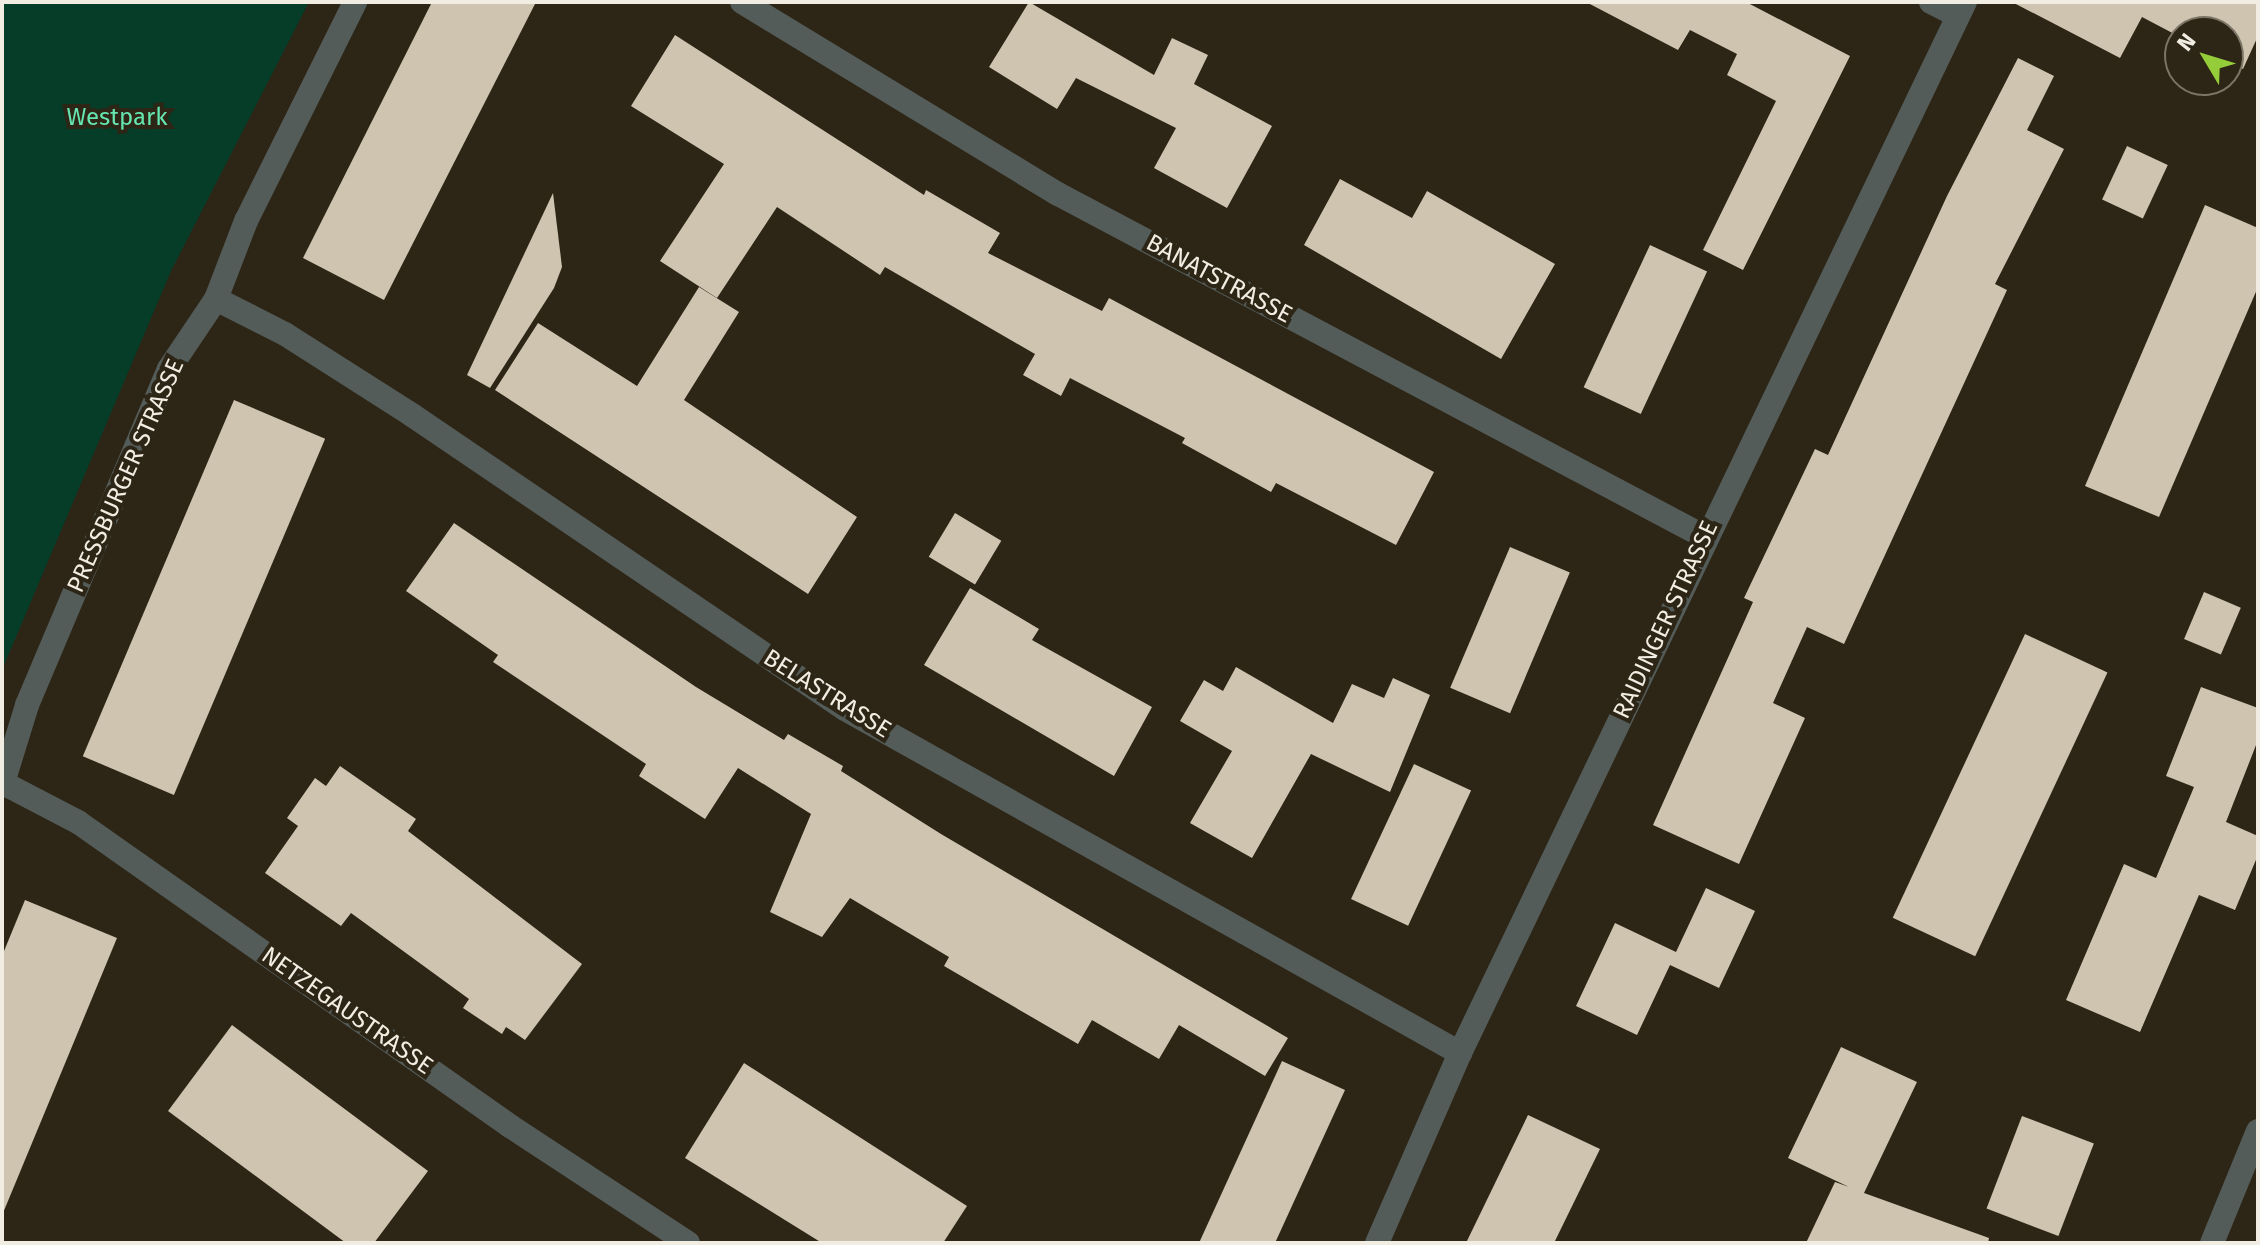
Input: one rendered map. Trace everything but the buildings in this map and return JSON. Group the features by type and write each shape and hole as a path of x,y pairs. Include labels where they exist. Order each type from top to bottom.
{"street":[{"name":"PRESSBURGER STRASSE","path":"3,785 27,705 169,369 216,299 246,221 355,2"},
{"name":"BANATSTRASSE","path":"742,2 1058,194 1705,537"},
{"path":"1931,2 1962,9"},
{"name":"RAIDINGER STRASSE","path":"1377,1243 1460,1053 1705,537 1962,9"},
{"name":"BELASTRASSE","path":"216,299 285,334 412,415 845,709 1460,1053"},
{"name":"NETZEGAUSTRASSE","path":"3,785 78,822 497,1117 688,1243"},
{"path":"2212,1243 2258,1131"}],"green space":[{"name":"Westpark","path":"2,2 309,2 171,271 2,670"}]}
